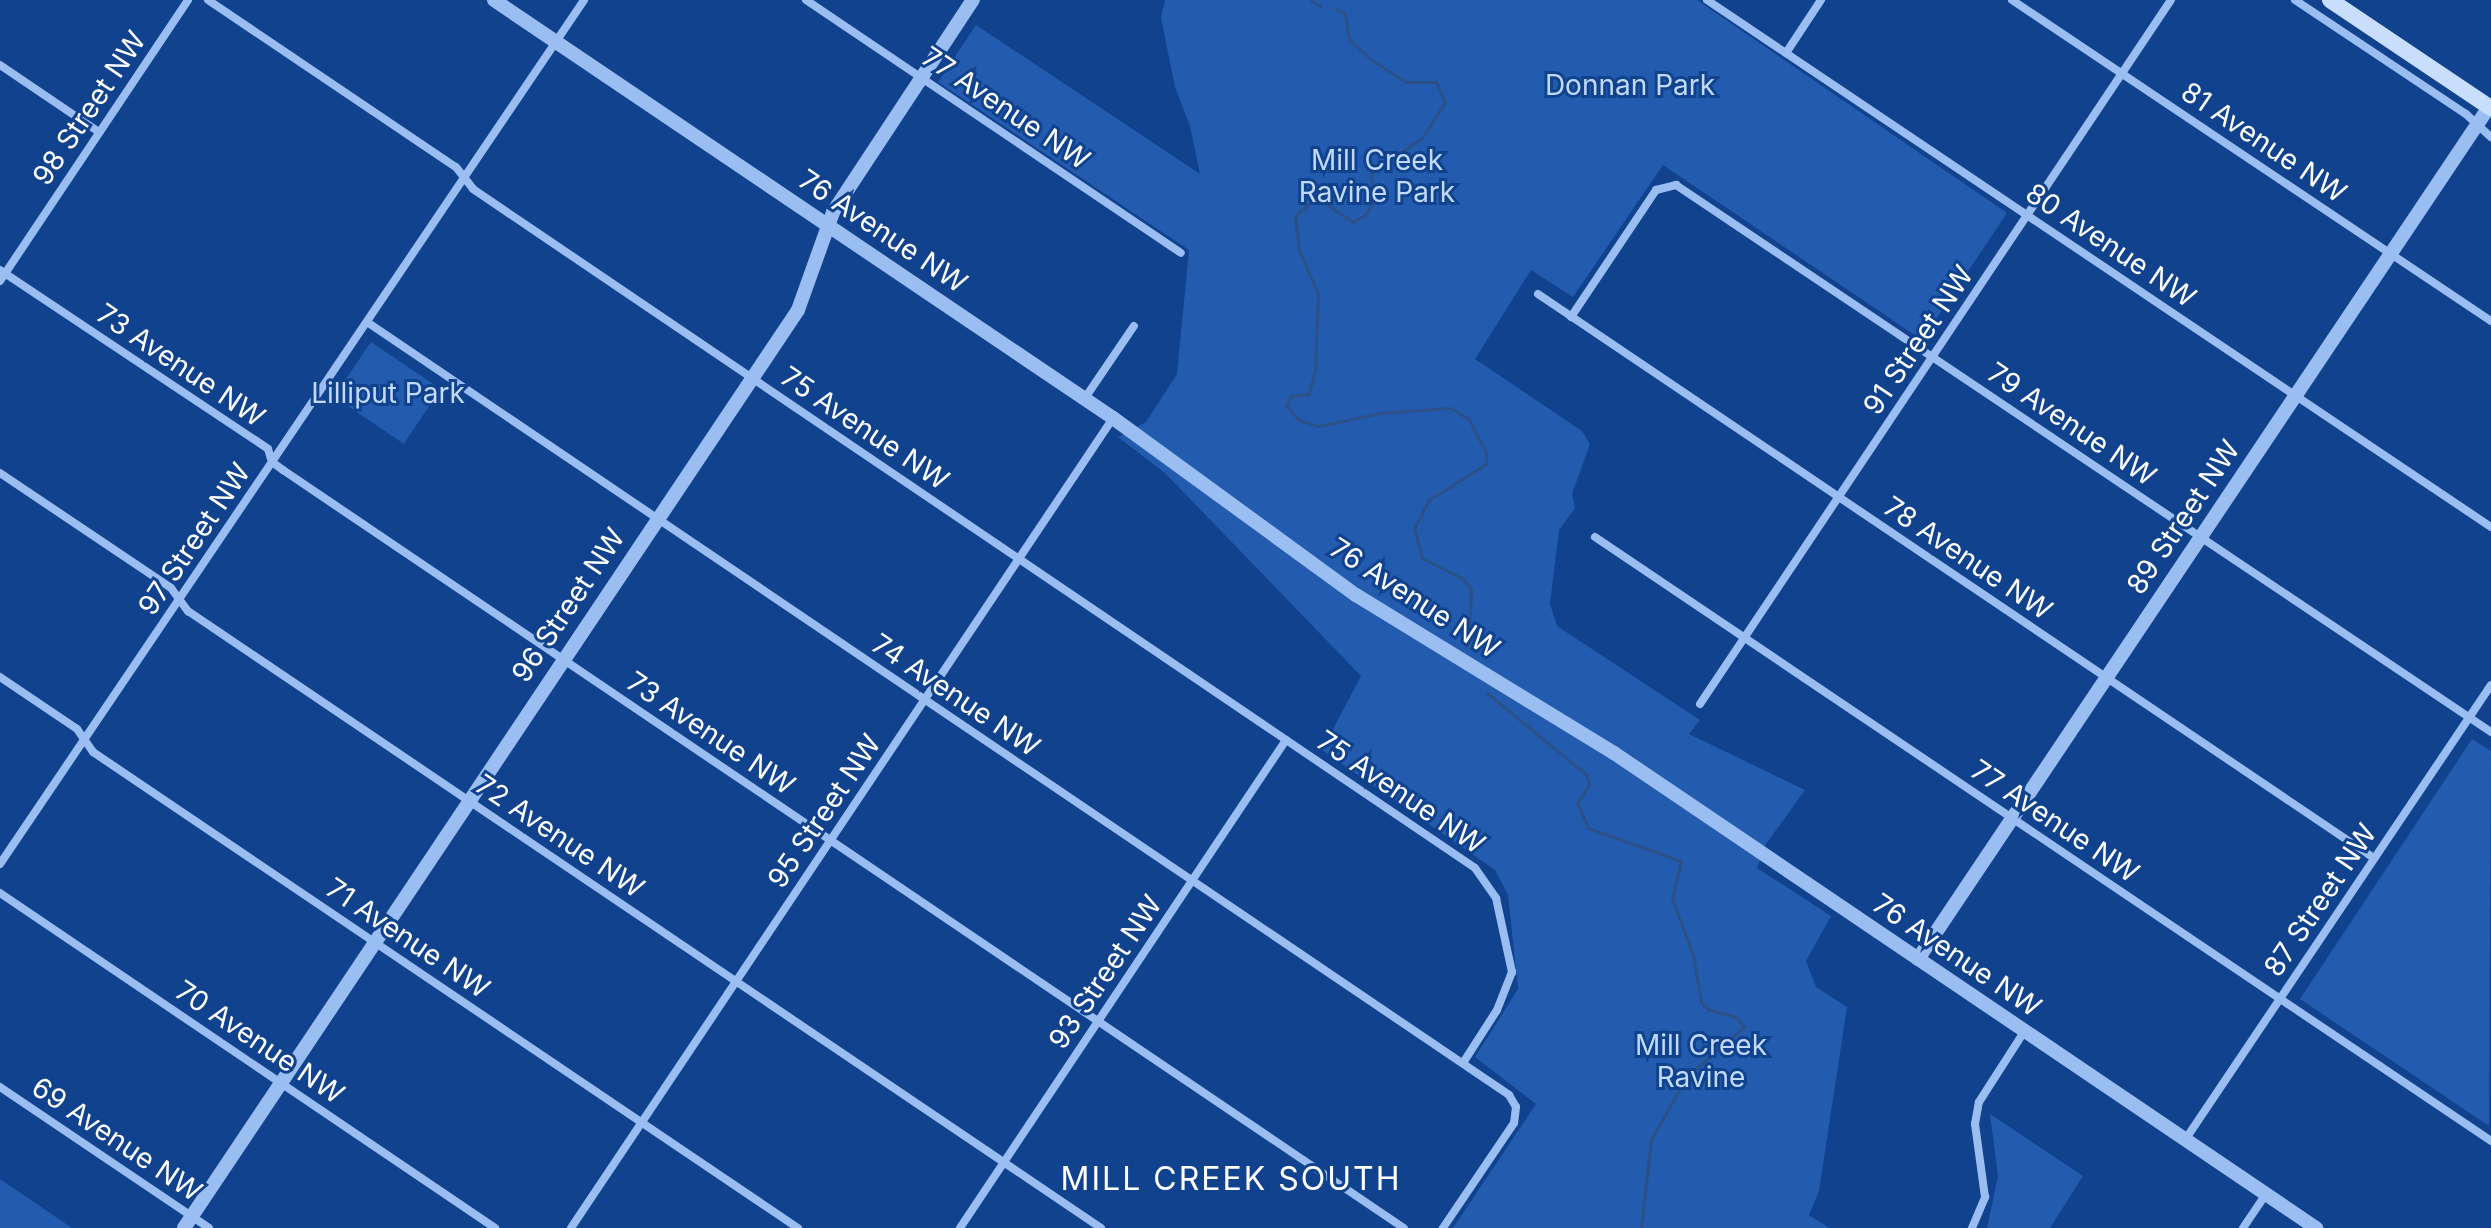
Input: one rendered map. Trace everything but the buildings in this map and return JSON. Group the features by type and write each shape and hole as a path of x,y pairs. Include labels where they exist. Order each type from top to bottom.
{"main road":[{"path":"2330,0 2490,106"}],"street":[{"name":"98 Street NW","path":"2,275 188,0"},
{"name":"75 Avenue NW","path":"208,0 456,167 464,178 751,379 1469,862 1495,895 1511,978 1463,1063"},
{"name":"76 Avenue NW","path":"494,0 1085,398 1356,595 1614,753 2316,1228"},
{"name":"97 Street NW","path":"0,864 584,0"},
{"name":"77 Avenue NW","path":"806,0 1181,253"},
{"name":"96 Street NW","path":"188,1222 802,302 827,224 973,0"},
{"name":"80 Avenue NW","path":"1707,0 2491,527"},
{"path":"1786,53 1821,0"},
{"name":"81 Avenue NW","path":"2012,0 2491,321"},
{"name":"91 Street NW","path":"1700,704 2171,0"},
{"path":"2295,0 2477,124 2491,137"},
{"path":"0,65 99,132"},
{"name":"89 Street NW","path":"1918,959 2490,106"},
{"name":"79 Avenue NW","path":"1571,317 1656,190 1668,183 2491,732"},
{"name":"73 Avenue NW","path":"2,275 268,449 272,462 1404,1228"},
{"name":"78 Avenue NW","path":"1538,294 2374,858"},
{"name":"74 Avenue NW","path":"367,322 1506,1092 1516,1107 1511,1127 1443,1228"},
{"path":"1085,398 1134,326"},
{"name":"95 Street NW","path":"571,1228 1113,418"},
{"name":"72 Avenue NW","path":"0,473 171,588 188,611 1101,1228"},
{"name":"77 Avenue NW","path":"1595,537 2491,1141"},
{"name":"71 Avenue NW","path":"0,677 77,729 93,752 798,1228"},
{"name":"87 Street NW","path":"2185,1140 2491,685"},
{"name":"93 Street NW","path":"960,1228 1286,740"},
{"name":"70 Avenue NW","path":"0,893 495,1228"},
{"path":"1972,1228 1985,1197 1978,1108 2024,1032"},
{"name":"69 Avenue NW","path":"0,1087 188,1222 209,1228"},
{"path":"2243,1228 2266,1194"}],"green space":[{"name":"Mill Creek Ravine Park","path":"1165,0 1697,0 2007,213 1922,340 1663,165 1573,297 1531,270 1475,359 1582,431 1590,444 1572,494 1575,508 1559,530 1550,604 1557,626 1700,720 1689,734 1805,790 1766,844 1757,868 1831,916 1806,961 1816,987 1847,1007 1819,1191 1809,1215 1829,1228 1453,1228 1536,1104 1475,1057 1518,989 1508,895 1495,870 1322,750 1361,676 1165,473 1118,437 1146,422 1177,374 1189,250 938,82 976,25 1200,174 1190,126 1175,87 1161,18"},
{"name":"Lilliput Park","path":"371,342 441,389 404,444 334,397"},
{"path":"2472,739 2491,751 2489,1126 2300,999"},
{"path":"1990,1114 2083,1176 2050,1228 1987,1228 1998,1176"},
{"path":"0,1179 72,1228 0,1228"}],"waterway":[{"path":"1311,0 1320,6"},
{"path":"1337,9 1345,14 1349,39 1373,61 1406,82 1436,82 1445,102 1422,138 1371,173 1374,201 1365,215 1353,222 1323,202 1311,202 1295,216 1299,250 1318,294 1315,370 1309,394 1291,396 1286,405 1299,420 1319,426 1380,413 1450,408 1469,419 1486,452 1486,464 1429,500 1414,528 1422,558 1463,579 1471,589 1469,644"},
{"path":"1487,693 1587,775 1589,785 1577,803 1588,828 1681,861 1672,899 1693,955 1701,1002 1708,1009 1736,1017 1744,1027 1687,1076 1651,1140 1641,1228"}],"district":[{"name":"MILL CREEK SOUTH","path":"1231,1179"}],"park label":[{"name":"Donnan Park","path":"1630,85"},
{"name":"Mill Creek Ravine","path":"1701,1061"}]}
